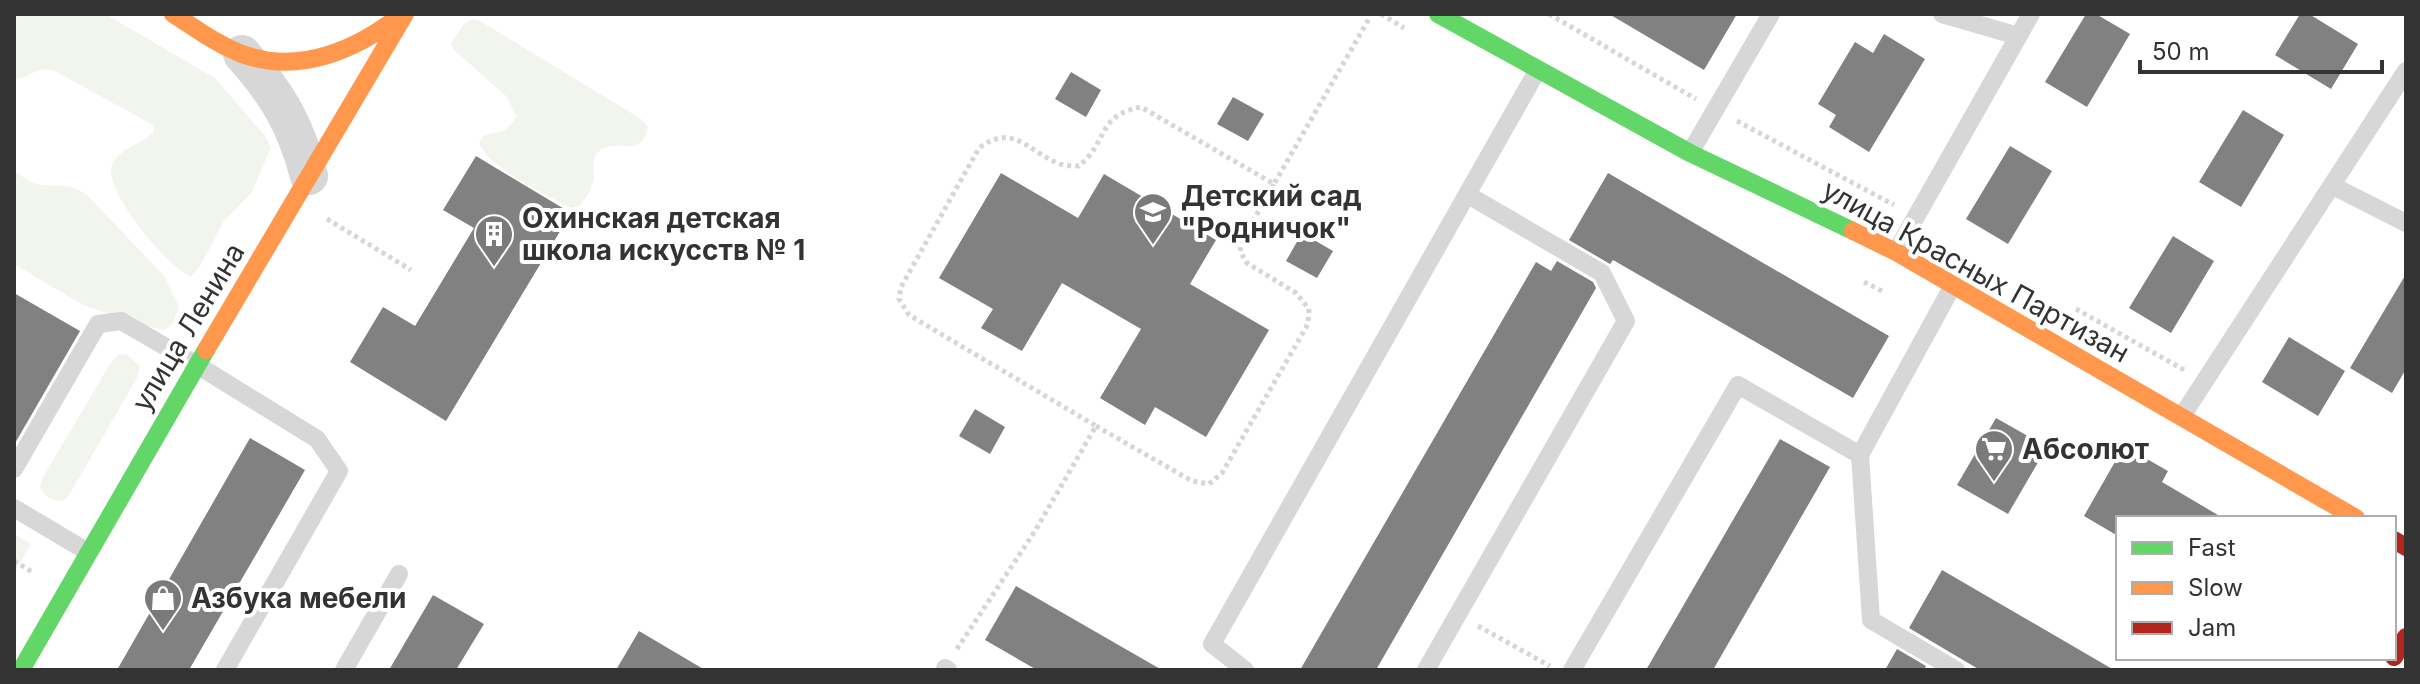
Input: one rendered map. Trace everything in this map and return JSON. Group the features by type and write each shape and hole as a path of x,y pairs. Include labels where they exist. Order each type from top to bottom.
{"street":[{"path":"173,14 242,54 267,62 289,63 357,43 404,14"},
{"name":"улица Ленина","path":"21,670 404,14"},
{"name":"улица Красных Партизан","path":"1438,14 1690,153 1896,252 2353,516"},
{"path":"242,54 284,108 309,176"}],"lane":[{"path":"1690,153 1771,14"},
{"path":"1942,14 2018,36"},
{"path":"1896,252 2031,14"},
{"path":"1245,670 1212,644 1537,71"},
{"path":"2182,416 2406,71"},
{"path":"2333,186 2406,223"},
{"path":"1426,670 1626,321 1602,273 1468,195"},
{"path":"1952,287 1860,455 1871,620 1956,670"},
{"path":"14,469 98,324 121,321 317,439 339,471 225,670"},
{"path":"1572,670 1738,385 1860,455"},
{"path":"14,508 88,552"},
{"path":"344,670 399,574"}],"path":[{"path":"1549,14 1715,110"},
{"path":"1274,184 1141,107 1125,110 1113,117 1090,157 1079,166 1062,165 1010,136 992,138 979,148 901,287 899,299 909,315 1192,481 1209,484 1222,473 1308,324 1309,309 1296,293 1247,263 1240,251 1244,237 1370,17"},
{"path":"321,214 411,270"},
{"path":"1852,276 1935,318"},
{"path":"946,669 1035,531 1096,426"},
{"path":"14,561 41,577"},
{"path":"1457,614 1558,670"}],"shaded area":[{"path":"14,14 105,14 215,78 265,136 271,147 252,192 224,221 191,277 167,259 139,226 126,208 112,176 112,165 120,154 149,136 154,131 153,125 53,70 42,70 14,80"},
{"path":"473,19 641,119 648,127 641,142 635,145 609,147 598,152 592,186 579,206 571,208 562,204 515,177 484,152 479,143 484,135 507,128 516,116 506,96 454,50 451,43 464,24"},
{"path":"14,171 35,183 70,187 87,195 165,277 179,307 173,323 165,330 83,305 14,264"},
{"path":"126,354 140,366 137,378 69,495 63,501 49,498 40,487 42,479 110,364 118,355"},
{"path":"14,534 31,544 14,573"}],"building":[{"path":"1609,14 1737,14 1704,70"},
{"path":"2086,14 2096,14 2130,34 2087,107 2045,82"},
{"path":"2300,14 2309,14 2358,44 2331,89 2275,55"},
{"path":"1884,34 1925,59 1869,152 1829,127 1836,115 1818,104 1855,42 1873,53"},
{"path":"1071,72 1101,90 1086,117 1055,99"},
{"path":"1233,97 1264,114 1248,141 1217,124"},
{"path":"2243,110 2284,135 2241,207 2199,182"},
{"path":"2010,146 2052,171 2008,244 1966,219"},
{"name":"Охинская детская школа искусств № 1","path":"476,156 571,213 446,421 350,362 383,307 415,326 474,228 443,210"},
{"path":"1001,173 1078,218 1104,174 1216,240 1190,284 1269,330 1206,437 1155,407 1145,425 1100,398 1141,329 1062,283 1022,351 981,328 993,309 939,278"},
{"path":"1608,173 1889,336 1853,398 1613,260 1610,264 1569,240"},
{"path":"1302,233 1333,251 1317,278 1286,261"},
{"path":"2173,236 2214,261 2171,333 2129,308"},
{"path":"1557,261 1593,282 1596,288 1376,670 1300,670 1536,262 1551,271"},
{"path":"2406,274 2406,369 2392,393 2350,368"},
{"path":"14,293 80,331 14,445"},
{"path":"2289,337 2345,371 2318,416 2262,382"},
{"path":"975,409 1005,427 990,454 959,436"},
{"path":"1996,418 2047,447 2008,514 1957,485"},
{"path":"250,438 305,470 189,670 117,670"},
{"path":"1780,439 1830,467 1713,670 1646,670"},
{"path":"2124,446 2168,471 2162,482 2220,516 2116,516 2116,535 2084,516"},
{"path":"1942,570 2114,670 1980,670 1909,628"},
{"path":"1016,586 1162,670 1037,670 985,640"},
{"path":"433,595 484,624 456,670 389,670"},
{"path":"639,631 705,670 616,670"},
{"path":"1897,649 1926,666 1924,670 1885,670"}],"traffic: fast":[{"path":"1438,14 1690,153 1853,231"},
{"path":"21,670 206,350"}],"traffic: slow":[{"path":"173,14 242,54 285,62 306,60 347,48 402,14"},
{"path":"206,350 405,14"},
{"path":"1853,231 1896,252 2353,516"}],"traffic: jam":[{"path":"2396,541 2406,547"},
{"path":"2396,654 2406,637"}],"place":[{"name":"Детский сад \"Родничок\"","path":"1153,246"},
{"name":"Охинская детская школа искусств № 1","path":"494,268"},
{"name":"Абсолют","path":"1994,483"},
{"name":"Азбука мебели","path":"163,632"}]}
